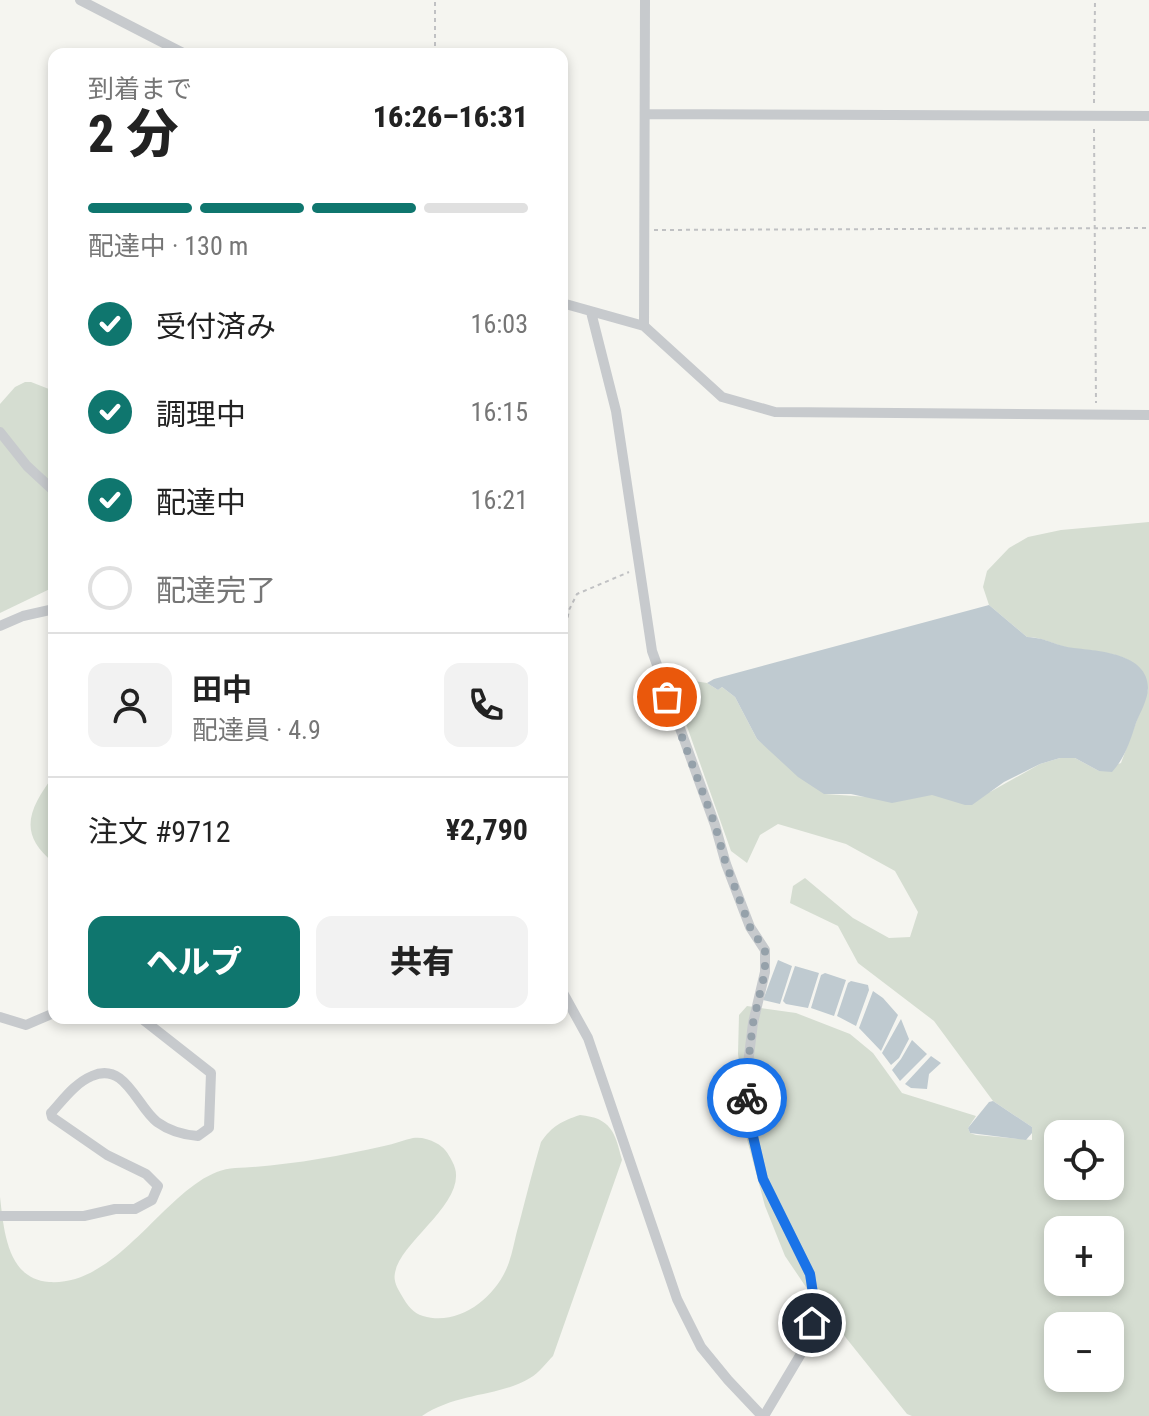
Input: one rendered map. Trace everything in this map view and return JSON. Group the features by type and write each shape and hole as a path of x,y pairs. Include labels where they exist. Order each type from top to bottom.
{"street":[{"path":"80,0 173,48"},
{"path":"644,326 645,0"},
{"path":"645,114 1149,116"},
{"path":"568,305 644,326 722,397 775,412 1149,415"},
{"path":"568,1002 588,1038 677,1299 701,1347 763,1416 802,1352 812,1323 814,1300 810,1274 763,1179 748,1115 747,1072 753,1023 765,972 765,950 750,927 726,864 715,825 652,651 616,411 591,312"},
{"path":"0,432 27,466 48,485"},
{"path":"0,626 48,610"},
{"path":"0,1017 26,1025 48,1016"},
{"path":"1,1216 84,1216 115,1209 135,1209 145,1206 156,1193 158,1186 146,1174 107,1155 52,1117 51,1113 75,1086 93,1075 108,1074 124,1082 148,1114 169,1128 198,1136 209,1128 211,1073 149,1024"}],"path":[{"path":"435,0 435,48"},
{"path":"1095,0 1096,415"},
{"path":"643,230 1149,228"},
{"path":"568,616 577,594 639,568"}],"shaded area":[{"path":"31,382 48,389 48,590 0,613 0,404 15,387"},
{"path":"1149,522 1149,1416 907,1414 810,1293 785,1256 765,1206 739,1110 743,1087 738,1054 739,1015 747,1006 796,1013 850,1034 873,1053 902,1093 976,1116 968,1128 970,1133 1032,1140 1032,1127 993,1101 934,1021 858,963 838,926 790,903 793,886 805,878 853,918 889,938 910,937 918,912 895,871 846,844 778,824 760,835 747,863 731,851 678,701 694,681 707,683 718,690 722,687 735,697 757,739 825,794 869,797 990,792 1040,764 1060,758 1075,758 1099,771 1121,763 1148,690 1138,667 1129,660 1107,653 1027,637 989,605 983,587 987,571 1009,548 1028,537 1061,530"},
{"path":"989,605 1027,637 1120,656 1140,667 1146,676 1147,697 1127,749 1112,772 1099,771 1075,758 1060,758 1004,782 972,805 932,795 892,803 851,794 824,794 798,777 757,739 735,697 722,687 718,690 707,683 714,679"},
{"path":"48,784 48,858 31,831 33,810"},
{"path":"778,960 792,966 780,1004 763,1000"},
{"path":"795,966 819,973 808,1008 783,1001"},
{"path":"825,973 846,980 834,1016 811,1008 821,975"},
{"path":"851,981 868,985 869,990 856,1026 837,1016"},
{"path":"873,991 898,1015 881,1051 859,1028"},
{"path":"901,1019 909,1039 899,1058 891,1065 882,1053"},
{"path":"912,1040 927,1054 900,1081 892,1070"},
{"path":"931,1056 941,1063 929,1074 927,1089 911,1088 905,1084"},
{"path":"993,1101 1032,1127 1032,1133 1026,1140 970,1133 968,1128"},
{"path":"580,1115 599,1119 610,1128 622,1160 553,1356 530,1378 505,1389 450,1403 422,1416 0,1416 0,1197 10,1251 24,1272 35,1279 49,1282 76,1279 101,1267 190,1188 212,1174 235,1168 329,1157 413,1138 425,1139 446,1150 456,1175 453,1190 400,1260 395,1279 404,1299 416,1313 436,1318 450,1317 474,1307 495,1288 508,1265 541,1142 558,1125"}],"way so far":[{"path":"667,697 750,927 765,950 765,972 753,1023 747,1072 747,1098"}],"route":[{"path":"747,1098 763,1179 810,1274 814,1300 812,1323"}]}
